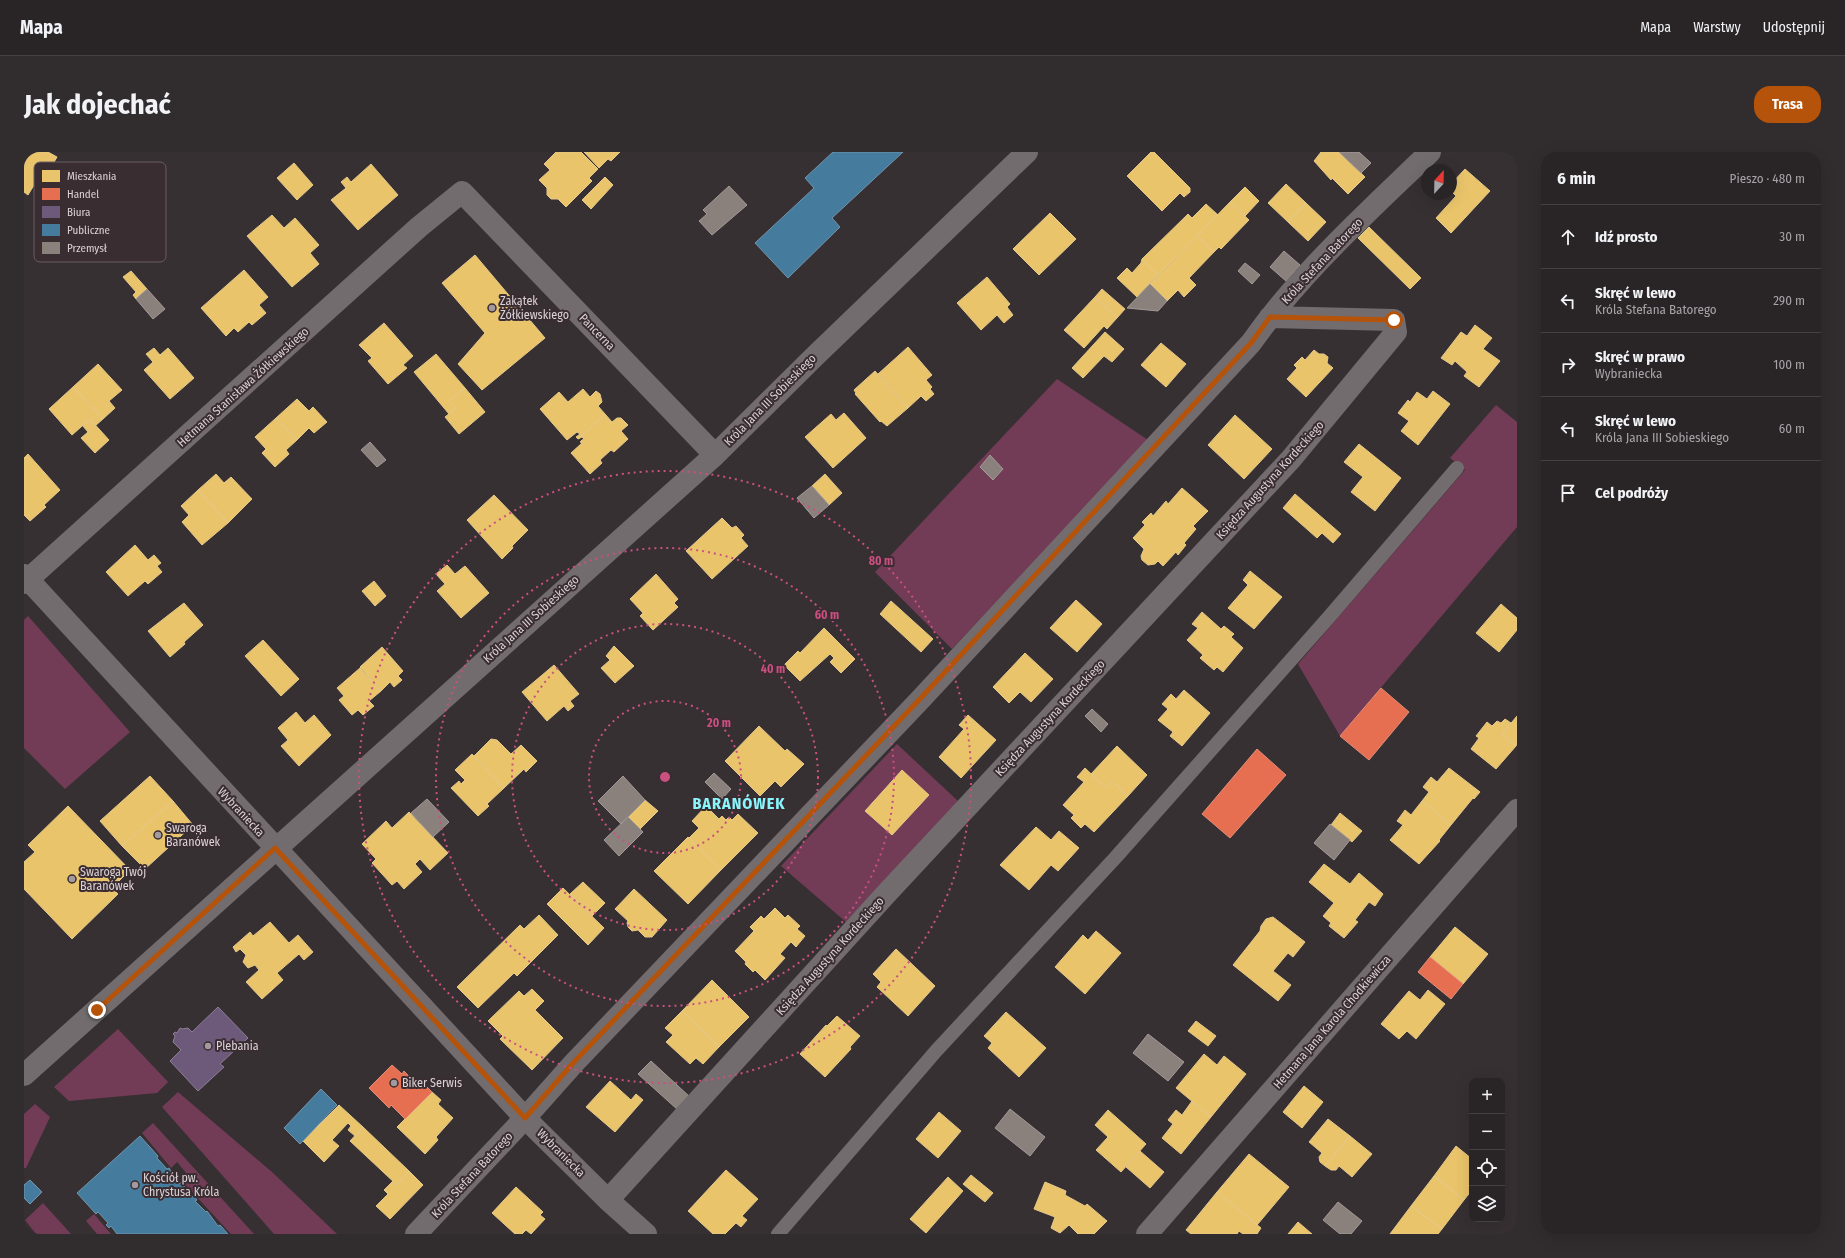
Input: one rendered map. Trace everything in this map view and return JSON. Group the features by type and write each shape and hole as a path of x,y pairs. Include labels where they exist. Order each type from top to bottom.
{"street":[{"name":"Króla Jana III Sobieskiego","path":"24,1074 715,455 814,357 1027,152"},
{"name":"Króla Stefana Batorego","path":"416,1234 525,1118 574,1062 918,701 1241,355 1270,317 1343,237 1430,152"},
{"name":"Pancerna","path":"462,192 715,455"},
{"name":"Hetmana Stanisława Żółkiewskiego","path":"25,579 419,228 462,192"},
{"name":"Księdza Augustyna Kordeckiego","path":"608,1200 886,894 1291,459 1396,332 1394,320 1270,317"},
{"name":"Wybraniecka","path":"25,579 525,1118 608,1200 646,1234"},
{"name":"Hetmana Jana Karola Chodkiewicza","path":"1147,1234 1517,810"}],"lane":[{"path":"778,1234 936,1051 1116,857 1329,617 1457,468"}],"shaded area":[{"path":"1057,379 1148,440 952,649 875,572"},
{"path":"1496,405 1517,422 1517,527 1340,736 1298,664 1465,470 1450,458"},
{"path":"28,616 130,732 65,789 24,748 24,620"},
{"path":"897,744 958,801 846,922 781,866"},
{"path":"118,1029 168,1082 157,1093 69,1101 54,1087"},
{"path":"178,1092 272,1172 337,1234 274,1234 162,1107"},
{"path":"35,1104 50,1117 26,1168 24,1168 24,1114"},
{"path":"153,1123 254,1234 231,1234 181,1180 187,1174 177,1162 171,1168 142,1133"},
{"path":"43,1203 71,1234 36,1234 25,1220"},
{"path":"94,1214 111,1234 97,1234 86,1221"}],"building: Mieszkania":[{"path":"24,152 48,152 57,157 54,162 34,162 34,185 28,195 24,192"},
{"path":"556,152 581,152 598,169 589,178 592,181 566,207 558,199 551,199 547,195 547,188 539,180 550,170 544,164"},
{"path":"584,152 620,152 611,161 608,159 599,168"},
{"path":"1151,152 1154,152 1190,188 1190,192 1184,197 1180,193 1162,211 1127,176"},
{"path":"1321,152 1339,152 1365,177 1348,194 1332,178 1331,180 1314,161"},
{"path":"294,163 313,185 297,200 277,178"},
{"path":"371,164 398,195 358,230 331,200 346,188 341,182 347,177 351,182"},
{"path":"1465,169 1490,191 1451,233 1436,218 1452,200 1457,200 1457,178"},
{"path":"605,177 613,185 591,209 582,200"},
{"path":"1286,184 1306,203 1288,222 1268,203"},
{"path":"1245,187 1259,201 1245,216 1230,202"},
{"path":"1230,202 1249,220 1221,249 1219,247 1214,252 1197,236"},
{"path":"1306,203 1326,222 1308,241 1288,222"},
{"path":"1206,204 1218,215 1158,275 1142,259 1188,214 1192,218"},
{"path":"1050,213 1076,239 1039,275 1013,249"},
{"path":"272,215 284,228 295,218 319,245 310,253 319,264 292,287 247,236"},
{"path":"1369,227 1421,278 1410,289 1358,238"},
{"path":"1197,236 1214,252 1189,278 1196,285 1184,297 1178,290 1167,301 1150,284"},
{"name":"Zakątek Żółkiewskiego","path":"475,255 545,338 482,390 458,364 485,333 442,283"},
{"path":"1142,259 1158,275 1137,297 1117,278 1127,268 1132,273 1141,263"},
{"path":"244,270 268,297 259,305 266,313 252,325 249,322 238,332 234,328 226,336 201,308"},
{"path":"131,271 147,289 136,299 133,295 136,292 123,277"},
{"path":"987,277 1010,304 1007,307 1013,315 1004,323 997,315 981,330 957,303"},
{"path":"1102,289 1125,309 1117,318 1095,297"},
{"path":"1095,297 1117,318 1107,329 1104,326 1084,348 1064,330"},
{"path":"384,323 413,356 403,365 407,368 388,384 368,361 372,358 359,345"},
{"path":"1475,325 1492,338 1483,349 1500,361 1479,387 1464,376 1467,372 1455,361 1452,365 1441,358 1461,332 1467,336"},
{"path":"1105,332 1124,349 1112,362 1104,356 1083,378 1072,368"},
{"path":"1161,343 1186,364 1166,387 1141,365"},
{"path":"908,347 932,375 926,380 932,387 930,389 934,394 926,401 921,396 908,408 878,374"},
{"path":"154,348 160,355 168,348 194,378 170,399 144,370 153,362 146,354"},
{"path":"1314,350 1319,354 1324,354 1328,357 1327,363 1333,368 1306,397 1287,379 1297,368 1294,365 1302,357 1305,360"},
{"path":"436,354 465,388 449,401 456,408 449,414 414,372"},
{"path":"98,364 122,390 109,401 115,408 103,419 73,387"},
{"path":"875,371 908,408 887,426 881,421 880,422 855,394 856,393 854,390"},
{"path":"73,387 103,419 95,426 90,419 72,435 49,409"},
{"path":"465,388 485,412 459,434 445,417 456,408 449,401"},
{"path":"583,389 590,397 596,391 600,394 602,402 598,406 605,414 578,439 576,437 580,434 577,432 567,440 540,409 559,392 568,402"},
{"path":"1433,391 1450,404 1418,445 1401,431 1409,421 1398,413 1408,400 1410,402 1417,392 1427,399"},
{"path":"297,399 309,411 313,407 327,422 314,433 309,428 297,440 276,418"},
{"path":"844,413 866,438 833,468 805,437 831,414 836,420"},
{"path":"605,414 612,422 617,418 621,418 628,425 621,431 628,439 614,452 611,450 600,460 602,463 590,474 571,453 582,443 580,442 584,439 582,437 578,439"},
{"path":"1235,415 1272,449 1244,479 1208,445"},
{"path":"276,418 297,440 286,450 289,454 275,467 262,453 266,449 255,437"},
{"path":"90,419 109,440 95,453 81,438 88,432 82,425"},
{"path":"1359,444 1401,478 1375,511 1351,492 1363,477 1344,462"},
{"path":"28,454 60,490 44,505 46,507 30,521 24,515 24,458"},
{"path":"216,474 224,483 231,477 252,499 228,523 198,490"},
{"path":"825,474 842,493 829,505 812,486"},
{"path":"1182,488 1208,511 1193,526 1196,529 1184,543 1186,545 1178,555 1176,552 1163,566 1158,561 1155,564 1148,565 1142,560 1141,556 1144,549 1133,538 1145,525 1142,522 1151,513 1153,516 1166,501 1168,504"},
{"path":"198,490 228,523 202,545 182,522 189,515 181,506"},
{"path":"1295,494 1341,534 1333,543 1322,533 1317,538 1283,508"},
{"path":"494,495 528,530 512,546 513,548 502,559 467,520"},
{"path":"722,518 732,528 736,526 744,535 741,538 748,546 712,579 686,551"},
{"path":"135,545 148,560 154,555 161,563 157,566 162,572 148,584 145,581 128,596 106,572"},
{"path":"447,565 455,574 465,566 489,593 461,618 437,591 445,584 436,574"},
{"path":"1250,571 1282,597 1254,629 1228,608 1248,585 1243,580"},
{"path":"656,574 678,599 674,603 678,607 653,630 640,616 643,613 630,599"},
{"path":"374,581 386,596 375,606 362,591"},
{"path":"1076,600 1102,624 1077,652 1050,628"},
{"path":"891,601 933,639 921,652 880,614"},
{"path":"184,603 203,625 170,657 148,631"},
{"path":"1501,604 1517,618 1517,630 1499,652 1476,633"},
{"path":"1202,612 1221,629 1224,626 1234,634 1231,637 1243,648 1223,672 1217,667 1214,670 1200,658 1203,655 1187,640 1198,628 1192,624"},
{"path":"824,628 855,659 841,673 830,662 834,658 830,654 800,681 784,665 798,651 800,653"},
{"path":"263,640 299,679 281,696 245,656"},
{"path":"614,646 634,666 615,683 601,668 610,660 606,656"},
{"path":"382,647 403,671 398,676 402,680 394,687 390,682 381,691 360,667"},
{"path":"1025,653 1053,679 1031,702 1020,692 1009,703 993,687"},
{"path":"554,665 579,694 570,701 574,706 568,711 564,706 547,721 522,692"},
{"path":"360,668 381,691 369,701 374,706 363,715 358,710 352,715 339,700 344,696 337,688"},
{"path":"1184,690 1210,713 1182,746 1170,736 1173,732 1158,720 1168,709 1162,704 1171,694 1176,699"},
{"path":"296,712 305,723 314,715 331,735 299,766 281,746 288,740 278,728"},
{"path":"968,715 996,740 961,778 939,757 964,729 959,725"},
{"path":"1517,716 1517,744 1516,746 1502,734"},
{"path":"1505,719 1511,723 1502,734 1516,746 1496,769 1471,749 1479,738 1476,736 1487,722 1492,726 1497,721 1501,723"},
{"path":"759,726 785,751 787,749 804,764 781,787 775,781 760,796 725,761"},
{"path":"491,739 497,740 511,754 521,745 537,761 526,772 524,769 504,788 474,756"},
{"path":"1117,746 1147,775 1128,796 1112,781 1106,788 1091,774"},
{"path":"472,754 504,788 487,804 489,806 478,816 451,788 459,781 461,784 465,780 455,770"},
{"path":"1085,768 1106,788 1112,781 1128,796 1094,832 1085,824 1081,828 1071,818 1074,815 1063,805 1084,782 1077,777"},
{"path":"1449,768 1480,792 1474,799 1473,798 1451,825 1422,801 1429,792 1423,787 1431,777 1437,782"},
{"path":"902,770 929,795 892,835 865,811"},
{"path":"150,776 173,801 122,846 100,821"},
{"path":"645,800 658,811 640,829 628,817"},
{"name":"Swaroga Baranówek","path":"173,801 193,825 145,869 122,846"},
{"path":"1422,801 1451,825 1439,840 1440,841 1419,864 1390,840 1403,825 1397,821 1405,810 1411,815"},
{"name":"Swaroga Twój Baranówek","path":"68,806 130,870 112,888 118,894 72,939 24,889 24,862 35,852 28,845"},
{"path":"706,806 719,819 722,816 726,820 729,817 732,820 738,814 758,833 721,870 689,838 699,828 692,821"},
{"path":"409,812 448,853 430,870 420,859 415,864 422,872 404,889 397,881 392,885 372,863 376,859 362,844 386,821 392,828"},
{"path":"1340,813 1362,831 1352,842 1331,825"},
{"path":"1036,827 1051,840 1059,831 1079,848 1058,871 1051,865 1029,890 1000,865"},
{"path":"688,837 721,870 688,904 654,871"},
{"path":"1324,864 1350,884 1359,873 1383,894 1375,906 1369,902 1355,920 1358,922 1344,938 1329,926 1331,923 1323,916 1334,903 1309,882"},
{"path":"583,882 605,903 592,916 570,894"},
{"path":"563,888 604,928 588,945 547,904"},
{"path":"634,889 667,920 652,937 645,937 638,930 632,931 628,927 628,921 615,909"},
{"path":"775,908 785,918 788,915 800,926 797,929 805,936 796,947 791,942 780,954 785,958 765,980 755,970 753,972 735,951 754,931 750,927 761,916 764,919"},
{"path":"539,915 558,935 517,976 514,973 478,1008 457,987 520,925 524,929"},
{"path":"1273,917 1305,942 1293,957 1288,953 1273,971 1291,985 1278,1001 1233,965 1260,931 1261,926 1266,919"},
{"path":"270,922 289,943 298,935 313,952 304,960 299,954 277,973 283,980 262,999 246,982 259,970 255,965 248,968 243,962 246,955 240,949 236,952 233,947 250,932 253,936"},
{"path":"1455,927 1488,954 1463,984 1430,957"},
{"path":"1096,931 1121,953 1085,994 1055,967 1083,935 1088,940"},
{"path":"896,949 935,986 908,1016 877,987 881,982 873,974"},
{"path":"712,980 749,1017 719,1047 682,1011"},
{"path":"532,989 544,1001 535,1010 563,1038 532,1070 500,1039 503,1036 488,1021 519,991 524,996"},
{"path":"1428,990 1445,1004 1416,1039 1407,1031 1399,1039 1381,1024 1409,991 1420,1000"},
{"path":"682,1011 719,1047 703,1064 696,1058 690,1064 666,1042 673,1035 665,1028"},
{"path":"1006,1012 1046,1048 1019,1077 988,1048 992,1043 984,1036"},
{"path":"837,1016 860,1036 850,1047 851,1049 825,1077 800,1054 826,1025 827,1026"},
{"path":"1196,1021 1216,1036 1208,1046 1188,1031"},
{"path":"1204,1054 1217,1065 1224,1056 1246,1074 1211,1117 1176,1088"},
{"path":"610,1081 631,1100 636,1094 643,1100 615,1132 586,1107"},
{"path":"1304,1086 1323,1102 1302,1128 1283,1112"},
{"path":"432,1092 441,1100 438,1104 453,1118 436,1137 438,1140 425,1154 397,1127"},
{"path":"1192,1101 1211,1117 1181,1154 1162,1138 1173,1124 1168,1120 1176,1110 1182,1115"},
{"path":"339,1105 363,1127 355,1136 348,1130 351,1126 348,1123 332,1140 339,1146 324,1162 303,1141"},
{"path":"1108,1110 1146,1144 1121,1172 1096,1150 1108,1137 1095,1125"},
{"path":"939,1112 961,1131 938,1158 916,1139"},
{"path":"1328,1119 1350,1136 1325,1166 1320,1162 1319,1157 1322,1153 1309,1142"},
{"path":"363,1127 409,1171 397,1185 350,1141"},
{"path":"1350,1136 1372,1154 1352,1177 1339,1166 1336,1170 1331,1170 1325,1166"},
{"path":"1456,1146 1469,1157 1469,1194 1464,1200 1434,1176"},
{"path":"1140,1151 1164,1172 1150,1188 1126,1167"},
{"path":"1249,1154 1289,1187 1257,1225 1217,1192"},
{"path":"726,1170 758,1199 742,1216 747,1220 741,1227 736,1223 725,1234 713,1234 688,1211"},
{"path":"409,1171 423,1185 390,1219 376,1206 388,1194 384,1190 393,1181 397,1185"},
{"path":"971,1175 993,1193 985,1202 963,1184"},
{"path":"1434,1176 1464,1200 1442,1229 1411,1206"},
{"path":"948,1177 963,1191 926,1233 910,1219"},
{"path":"1045,1182 1066,1191 1065,1195 1085,1206 1087,1204 1107,1221 1094,1234 1078,1234 1069,1225 1060,1233 1051,1228 1055,1217 1034,1209"},
{"path":"516,1187 543,1212 540,1215 545,1219 531,1234 526,1230 522,1234 515,1234 492,1213"},
{"path":"1217,1192 1261,1228 1257,1234 1243,1234 1239,1231 1237,1234 1191,1234 1186,1230"},
{"path":"1411,1206 1442,1229 1438,1234 1390,1234"},
{"path":"1298,1222 1312,1234 1288,1234"}],"building: Handel":[{"path":"1381,688 1409,712 1369,760 1340,736"},
{"path":"1257,749 1286,775 1230,838 1202,814"},
{"path":"1430,957 1463,984 1451,999 1418,972"},
{"path":"392,1065 402,1074 404,1071 418,1086 422,1082 432,1092 405,1119 391,1105 389,1108 369,1088"}],"building: Biura":[{"name":"Plebania","path":"218,1007 248,1038 220,1064 224,1067 198,1091 170,1061 181,1050 173,1042 175,1036 173,1034 175,1032 177,1033 180,1028 188,1028 192,1032"}],"building: Publiczne":[{"path":"833,152 903,152 832,218 840,227 788,278 755,243 814,188 805,178"},
{"path":"321,1089 337,1105 300,1144 284,1128"},
{"name":"Kościół pw. Chrystusa Króla","path":"140,1136 158,1156 157,1158 167,1169 169,1168 171,1171 169,1173 180,1184 181,1182 185,1186 183,1187 192,1197 194,1196 197,1200 195,1201 206,1212 207,1211 218,1226 220,1225 228,1234 117,1234 111,1226 109,1228 106,1225 108,1223 98,1212 96,1214 77,1193"},
{"path":"30,1180 42,1192 30,1204 24,1198 24,1185"}],"building: Przemysł":[{"path":"1339,152 1359,152 1371,163 1361,173"},
{"path":"729,186 747,205 712,235 699,221 707,214 703,210"},
{"path":"1284,251 1300,265 1286,281 1270,267"},
{"path":"1245,263 1260,275 1252,284 1238,271"},
{"path":"1150,284 1167,301 1158,311 1127,308"},
{"path":"147,289 165,309 153,319 136,299"},
{"path":"370,442 386,460 377,467 361,450"},
{"path":"990,455 1003,469 993,480 980,467"},
{"path":"812,486 829,505 814,518 797,498"},
{"path":"1092,709 1108,724 1101,732 1085,716"},
{"path":"714,773 731,789 722,799 705,782"},
{"path":"623,776 645,800 621,824 598,801"},
{"path":"427,799 449,822 433,837 411,813"},
{"path":"628,817 643,832 619,856 604,840"},
{"path":"1330,824 1350,840 1334,860 1314,843"},
{"path":"1148,1034 1184,1062 1168,1081 1133,1053"},
{"path":"651,1061 690,1097 678,1110 638,1074"},
{"path":"1010,1109 1045,1137 1030,1156 995,1128"},
{"path":"1338,1202 1362,1221 1351,1234 1340,1234 1323,1220"}],"place":[{"name":"Zakątek Żółkiewskiego","path":"492,308"},
{"name":"Swaroga Baranówek","path":"158,835"},
{"name":"Swaroga Twój Baranówek","path":"72,879"},
{"name":"Plebania","path":"208,1046"},
{"name":"Biker Serwis","path":"394,1083"},
{"name":"Kościół pw. Chrystusa Króla","path":"135,1185"}],"district":[{"name":"BARANÓWEK","path":"739,803"}],"route":[{"path":"97,1010 275,848 525,1118 574,1062 918,701 1251,343 1270,317 1394,320"}]}
